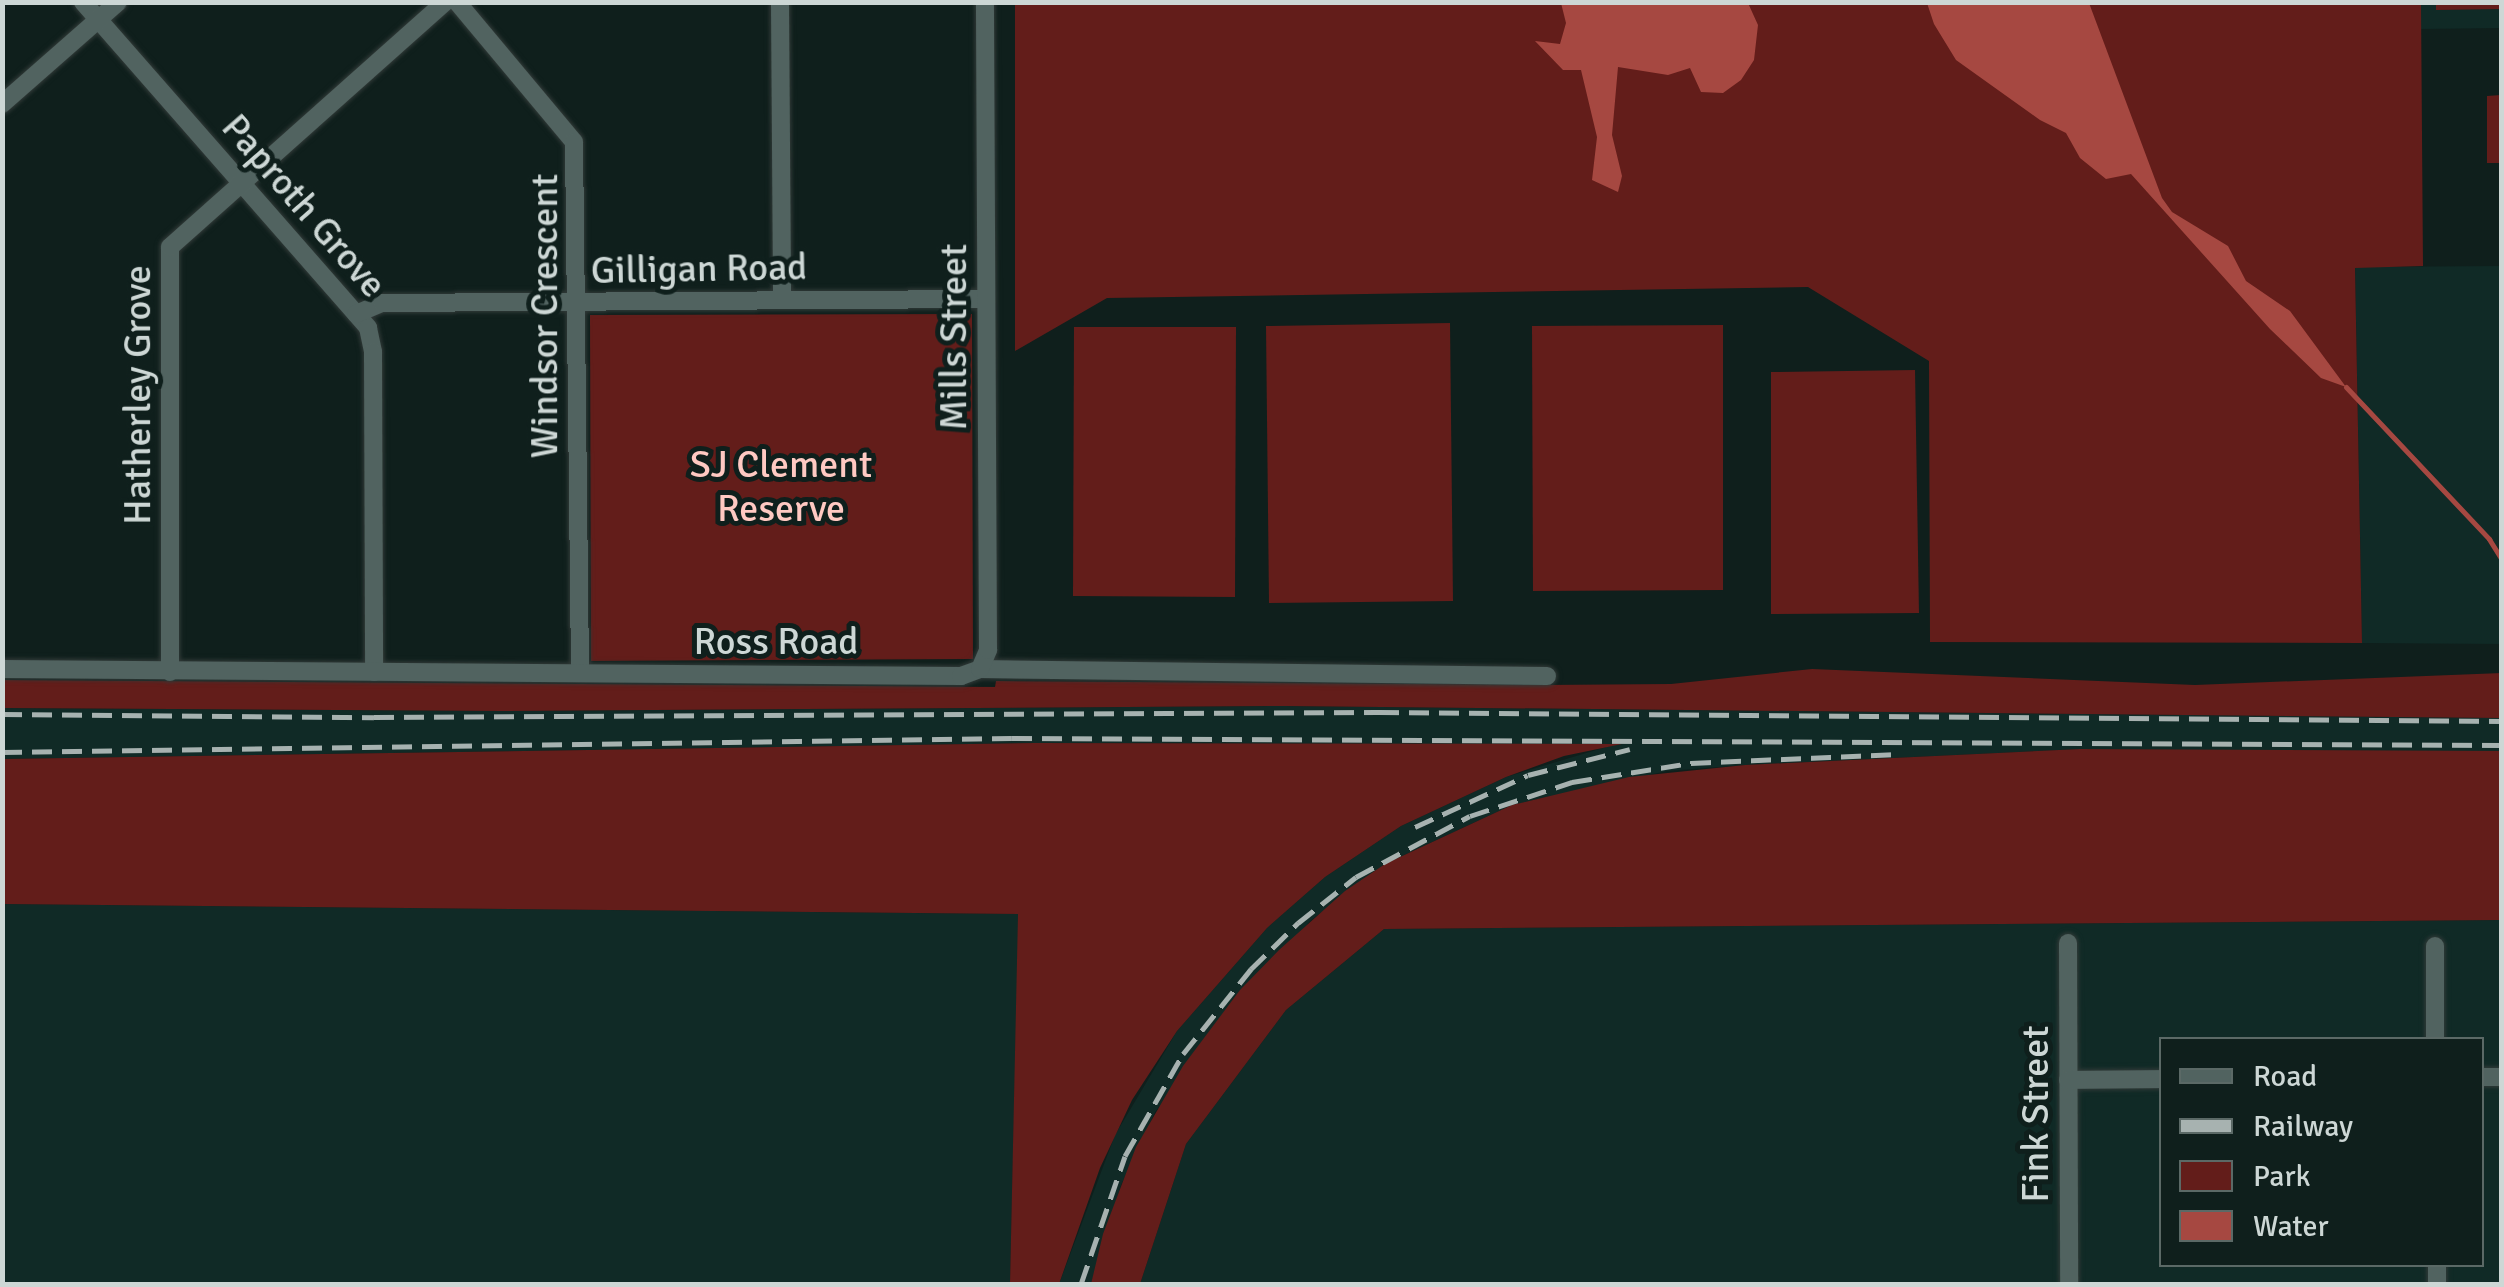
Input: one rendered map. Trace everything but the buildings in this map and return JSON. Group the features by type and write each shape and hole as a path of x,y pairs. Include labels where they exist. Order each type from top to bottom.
{"street":[{"name":"Paproth Grove","path":"82,2 368,328 373,352 374,672"},
{"path":"2,104 118,2"},
{"name":"Hatherley Grove","path":"170,672 168,257 178,236 445,2"},
{"name":"Windsor Crescent","path":"457,2 572,133 576,150 580,673"},
{"path":"780,2 782,300"},
{"name":"Mills Street","path":"980,668 988,650 985,2"},
{"name":"Gilligan Road","path":"356,314 382,303 986,299"},
{"name":"Ross Road","path":"2,669 962,676 980,668 1014,672 1547,676"},
{"name":"Fink Street","path":"2068,943 2069,1284"},
{"path":"2435,946 2435,1037"},
{"path":"2068,1080 2159,1079"}],"shaded area":[{"path":"2421,3 2501,3 2501,28 2421,29"},
{"path":"2501,266 2501,644 2362,643 2355,267"},
{"path":"1284,706 2501,718 2502,753 2080,749 1745,765 1667,771 1512,805 1385,864 1310,921 1155,1112 1121,1185 1091,1284 1059,1284 1115,1135 1177,1031 1267,928 1325,877 1401,826 1506,777 1613,745 1035,743 3,759 2,708 502,711"},
{"path":"3,904 1019,914 1010,1284 3,1284"},
{"path":"2501,920 2501,1284 1140,1284 1186,1144 1286,1010 1384,929"}],"green space":[{"path":"1015,3 2421,3 2423,266 2355,268 2362,643 1930,642 1929,361 1808,287 1107,298 1015,351"},
{"path":"2436,3 2501,3 2501,9 2436,10"},
{"path":"2501,95 2501,163 2487,163 2487,96"},
{"name":"SJ Clement Reserve","path":"972,314 973,659 591,661 590,315"},
{"path":"1450,323 1453,601 1269,603 1266,326"},
{"path":"1723,325 1723,590 1533,591 1532,326"},
{"path":"1074,327 1236,327 1235,597 1073,596"},
{"path":"1915,370 1919,613 1771,614 1771,372"},
{"path":"1812,669 2195,685 2502,673 2501,718 1284,706 502,711 3,708 3,680 995,687 996,681 1544,685 1671,684"},
{"path":"1035,743 1622,744 1564,756 1506,777 1401,826 1325,877 1267,928 1177,1031 1132,1100 1100,1168 1059,1284 1010,1284 1018,914 3,904 3,759"},
{"path":"2080,749 2501,751 2501,920 1384,929 1286,1010 1186,1144 1140,1284 1091,1284 1103,1234 1136,1147 1183,1066 1240,990 1279,950 1345,891 1385,864 1512,805 1629,777 1745,765"}],"water":[{"path":"1561,3 1748,3 1758,25 1754,60 1741,80 1723,93 1701,92 1690,68 1668,75 1618,67 1612,135 1622,176 1618,192 1592,180 1597,137 1581,70 1563,70 1535,41 1560,44 1566,23"},
{"path":"1927,3 2089,3 2162,198 2172,212 2228,246 2246,281 2290,311 2346,387 2321,378 2270,329 2131,174 2106,179 2080,158 2066,133 2040,120 1956,60 1934,24"}],"waterway":[{"path":"2346,387 2489,539 2502,560"}],"railway":[{"path":"2,714 374,717 1379,712 2502,721"},
{"path":"2,752 1012,738 2502,745"},
{"path":"1415,827 1528,775 1630,749"},
{"path":"1081,1284 1125,1156 1183,1054 1251,969 1298,923 1356,877 1470,816 1572,782 1691,763 1899,754"}]}
